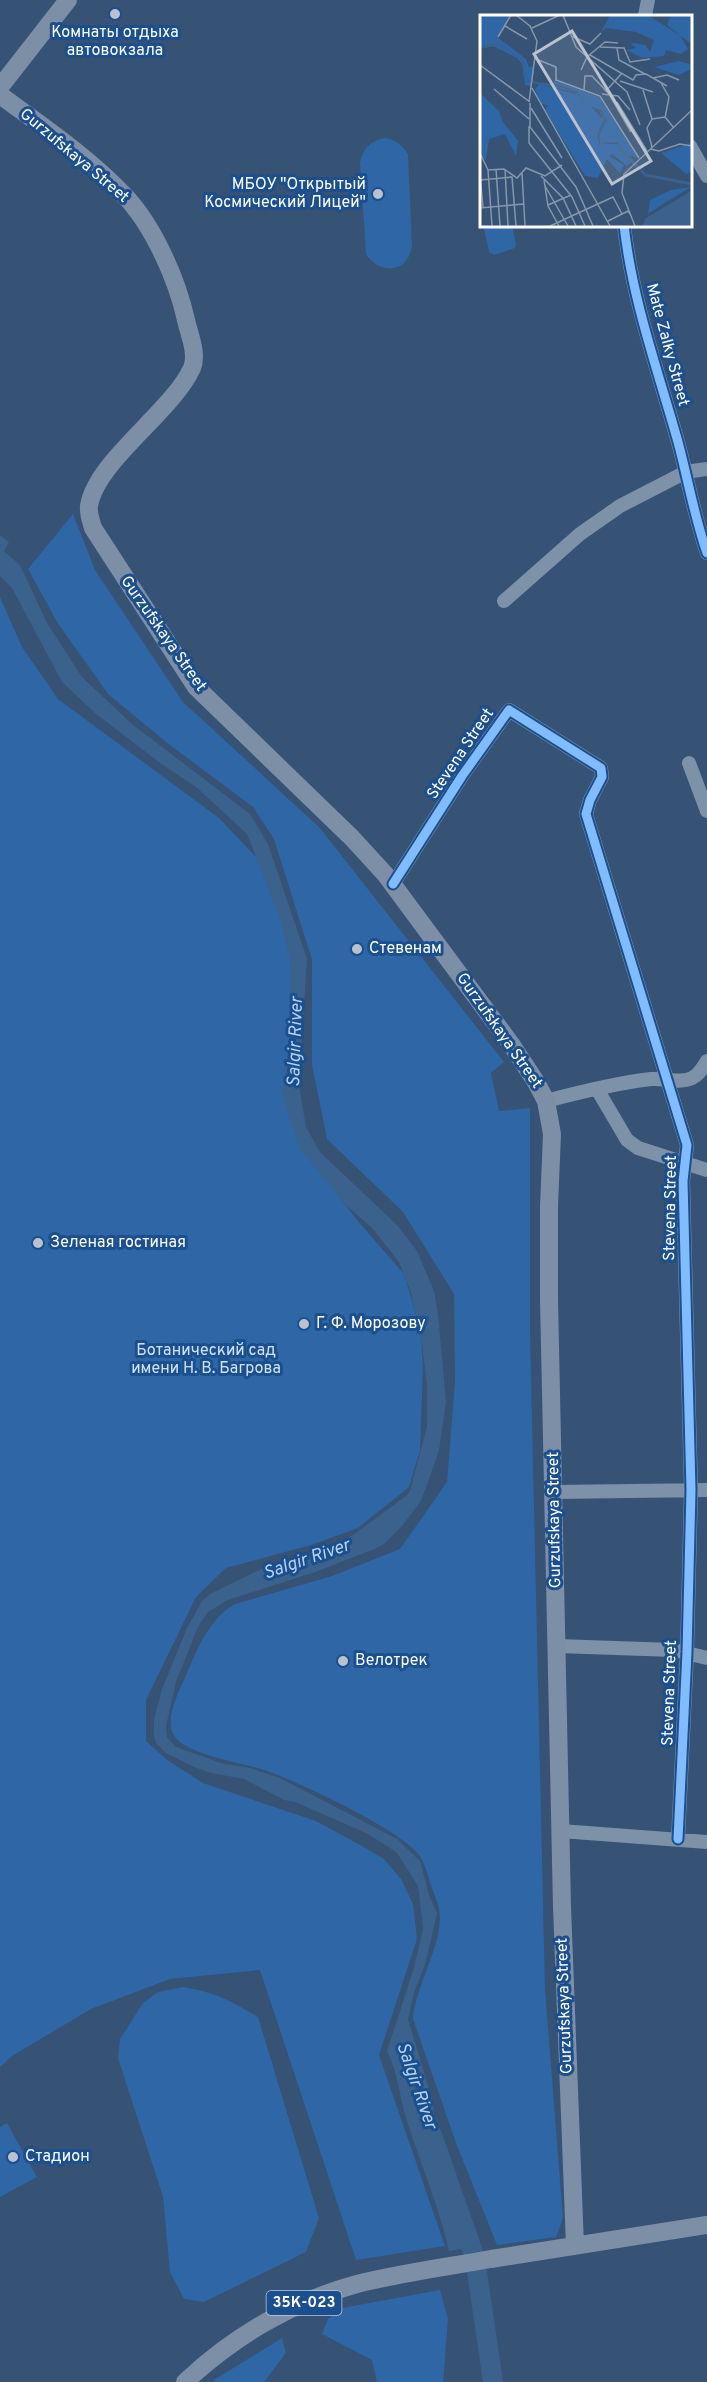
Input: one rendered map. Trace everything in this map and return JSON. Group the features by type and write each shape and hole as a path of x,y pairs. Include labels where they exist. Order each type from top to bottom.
{"main road":[{"path":"0,87 68,0"},
{"name":"Gurzufskaya Street","path":"0,95 73,151 124,195 147,225 182,303 194,353 192,367 180,386 104,474 94,491 89,508 93,528 195,687 352,838 393,884 511,1044 537,1082 546,1101 552,1134 549,1287 569,2131 575,2246"},
{"name":"35К-023","path":"185,2382 212,2357 244,2334 310,2301 356,2284 443,2267 707,2225"}],"street":[{"path":"645,15 648,0"},
{"path":"692,150 707,176"},
{"name":"Mate Zalky Street","path":"624,226 631,270 686,472 698,528 707,553"},
{"path":"504,601 588,528 620,506 686,472 707,470"},
{"name":"Stevena Street","path":"393,884 462,776 509,710 601,768 602,777 590,800 586,814 687,1145 682,1181 691,1490 687,1652 678,1839"},
{"path":"689,763 707,811"},
{"path":"546,1101 651,1079 678,1082 693,1078 707,1061"},
{"path":"597,1089 627,1140 638,1148 707,1170"},
{"path":"555,1492 707,1490"},
{"path":"557,1646 687,1652 707,1658"},
{"path":"561,1832 707,1842"}],"green space":[{"path":"385,138 398,143 408,154 412,245 406,261 393,268 379,266 366,254 360,163 368,146"},
{"path":"483,226 512,226 515,248 494,255 489,252"},
{"path":"73,514 95,570 183,702 319,827 504,1062 491,1073 499,1111 530,1108 530,1332 545,1989 563,2218 556,2237 497,2245 456,2143 413,2019 440,1922 438,1904 419,1855 392,1833 299,1784 264,1770 214,1757 188,1747 173,1734 171,1727 174,1703 196,1653 212,1625 226,1610 235,1604 332,1576 400,1549 447,1482 455,1381 454,1294 403,1212 327,1139 312,1065 312,960 274,839 253,807 166,742 108,694 57,622 28,569"},
{"name":"Ботанический сад имени Н. В. Багрова","path":"0,597 22,647 58,699 219,818 257,858 282,917 292,963 289,1044 302,1147 357,1220 404,1274 421,1331 423,1368 420,1450 409,1487 358,1528 311,1545 226,1568 196,1597 146,1700 146,1741 167,1760 203,1783 316,1821 384,1859 401,1879 413,1904 417,1939 379,2055 445,2246 356,2260 260,1970 170,1979 91,2009 12,2056 0,2067"},
{"path":"183,1987 222,1998 258,2017 319,2218 306,2252 204,2302 184,2299 170,2272 163,2197 118,2058 120,2039 143,2003 158,1992"},
{"name":"Стадион","path":"7,2123 37,2177 0,2197 0,2127"},
{"path":"440,2290 448,2319 443,2382 377,2382 372,2360 322,2334 328,2319 342,2308"},
{"path":"282,2338 286,2353 264,2382 215,2382 214,2380"}],"water":[{"path":"0,535 9,542 4,551 20,565 47,623 82,677 132,724 250,814 268,844 307,959 299,1085 306,1127 320,1152 397,1225 417,1251 434,1291 446,1402 439,1451 421,1501 402,1526 384,1544 375,1549 315,1572 228,1600 208,1612 198,1627 176,1682 166,1726 167,1737 176,1747 221,1763 250,1768 280,1778 397,1839 420,1861 429,1895 437,1913 426,1961 414,1993 408,2019 432,2099 446,2196 465,2233 482,2246 449,2251 387,2051 414,1968 423,1928 418,1886 397,1853 368,1834 295,1802 284,1800 244,1779 211,1773 194,1767 166,1753 156,1743 154,1735 154,1719 162,1689 187,1628 202,1601 210,1594 261,1569 323,1549 350,1537 410,1491 427,1426 427,1386 422,1344 411,1293 399,1262 372,1228 346,1205 300,1149 281,1092 291,1031 290,959 280,919 247,834 196,787 160,763 95,713 62,682 12,588 0,576"}],"waterway":[{"name":"Salgir River","path":"432,2135 475,2258 493,2382"}],"cycle path":[{"path":"624,226 639,307 707,553"},
{"path":"393,884 462,776 509,710 601,768 602,777 590,800 586,814 687,1145 683,1181 691,1490 687,1652 678,1839"}],"place":[{"name":"Комнаты отдыха автовокзала","path":"115,14"},
{"name":"МБОУ \"Открытый Космический Лицей\"","path":"378,194"},
{"name":"Стевенам","path":"357,949"},
{"name":"Зеленая гостиная","path":"38,1243"},
{"name":"Г. Ф. Морозову","path":"304,1324"},
{"name":"Велотрек","path":"343,1661"},
{"name":"Стадион","path":"13,2157"}]}
